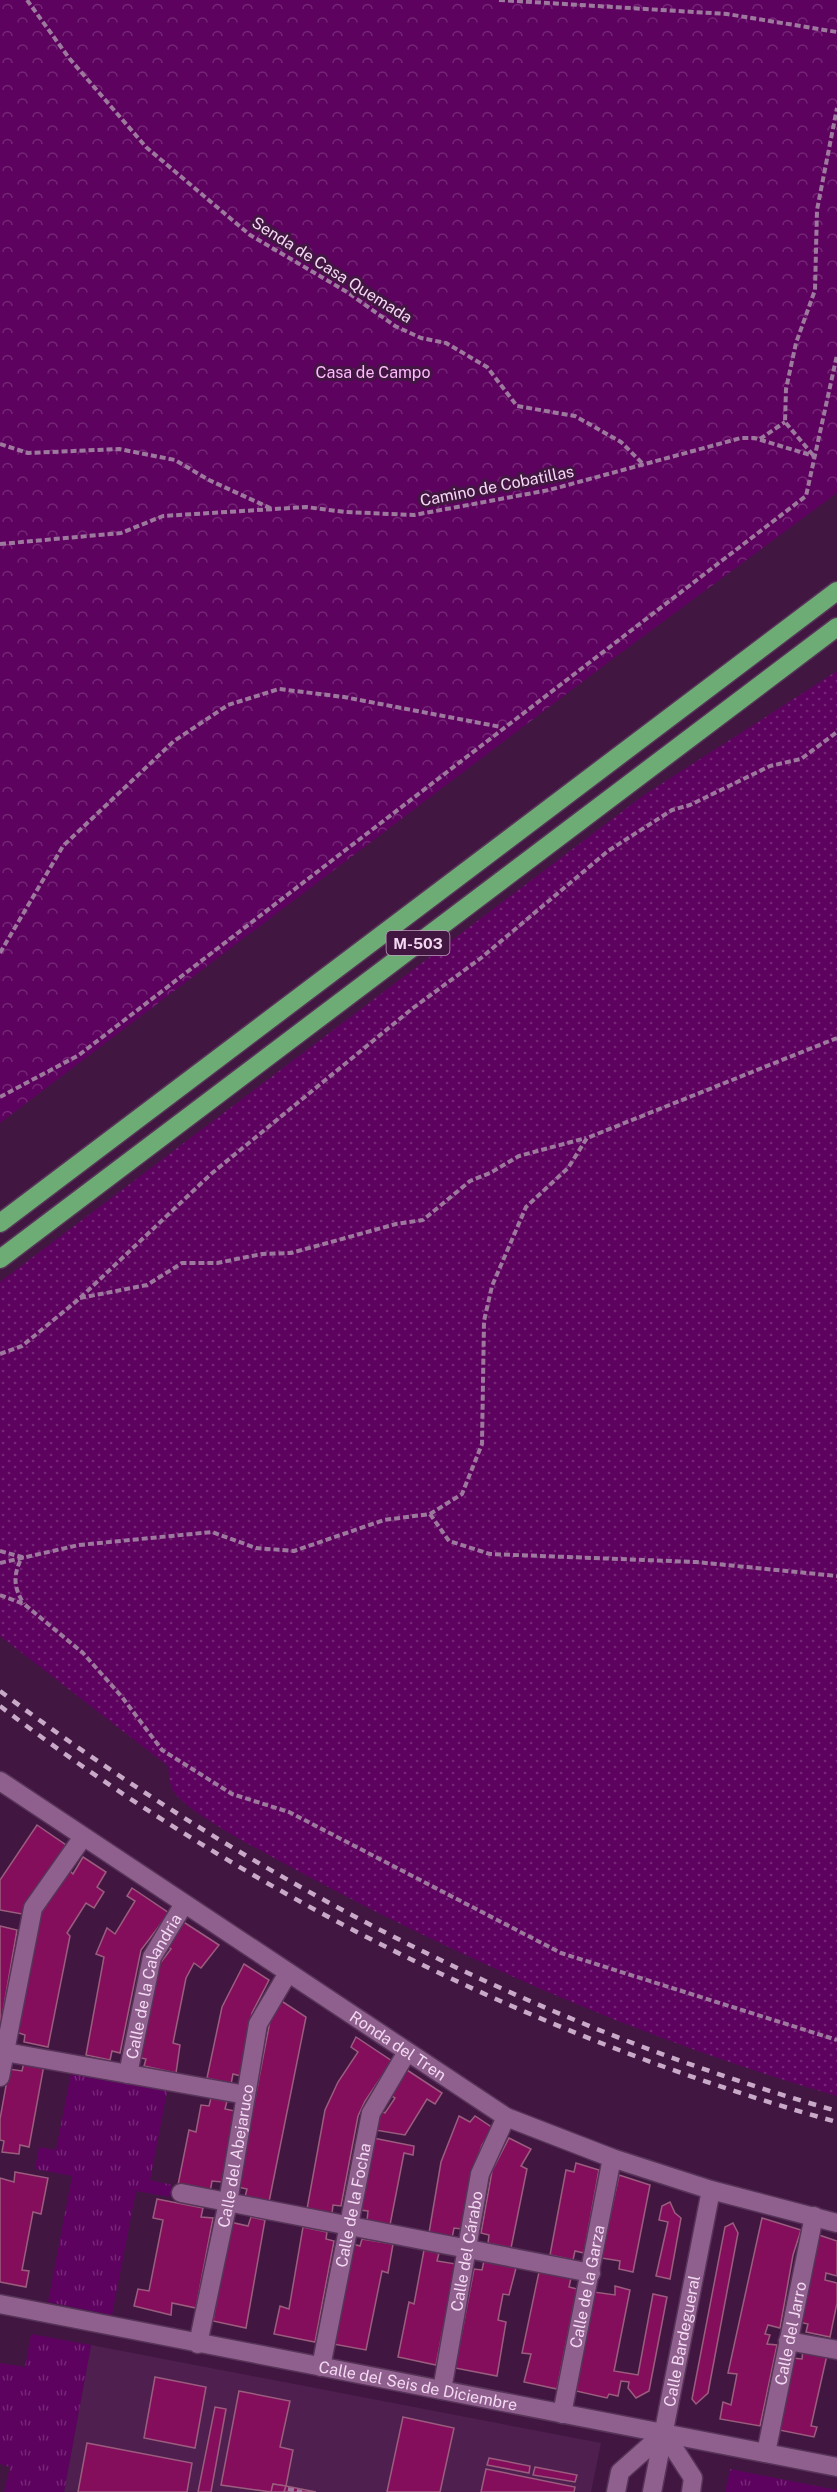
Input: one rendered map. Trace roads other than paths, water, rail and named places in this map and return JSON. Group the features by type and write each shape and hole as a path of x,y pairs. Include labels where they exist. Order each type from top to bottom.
{"highway":[{"name":"M-503","path":"0,1223 837,591"},
{"name":"M-503","path":"0,1259 837,627"}],"street":[{"name":"Ronda del Tren","path":"0,1781 506,2117 612,2158 711,2190 837,2223"},
{"path":"0,2077 3,2051 33,1908 83,1837"},
{"name":"Calle de la Calandria","path":"128,2074 152,1957 184,1904"},
{"name":"Calle del Abejaruco","path":"198,2344 228,2202 258,2024 288,1973"},
{"path":"3,2051 246,2095"},
{"name":"Calle de la Focha","path":"321,2367 370,2112 407,2052"},
{"name":"Calle del Cárabo","path":"442,2390 480,2174 506,2117"},
{"name":"Calle de la Garza","path":"562,2414 612,2158"},
{"name":"Calle Bardegueral","path":"652,2492 711,2190"},
{"path":"181,2193 591,2273"},
{"name":"Calle del Jarro","path":"766,2453 814,2216"},
{"name":"Calle del Seis de Diciembre","path":"0,2304 837,2467"},
{"path":"788,2341 837,2350"},
{"path":"616,2492 620,2472 664,2433 693,2478 691,2492"}],"railway":[{"path":"0,1691 95,1760 194,1824 295,1884 399,1940 506,1990 614,2036 725,2076 837,2111"},
{"path":"0,1706 94,1774 192,1838 294,1898 399,1953 506,2004 616,2049 726,2088 837,2122"}],"park label":[{"name":"Casa de Campo","path":"373,372"}]}
